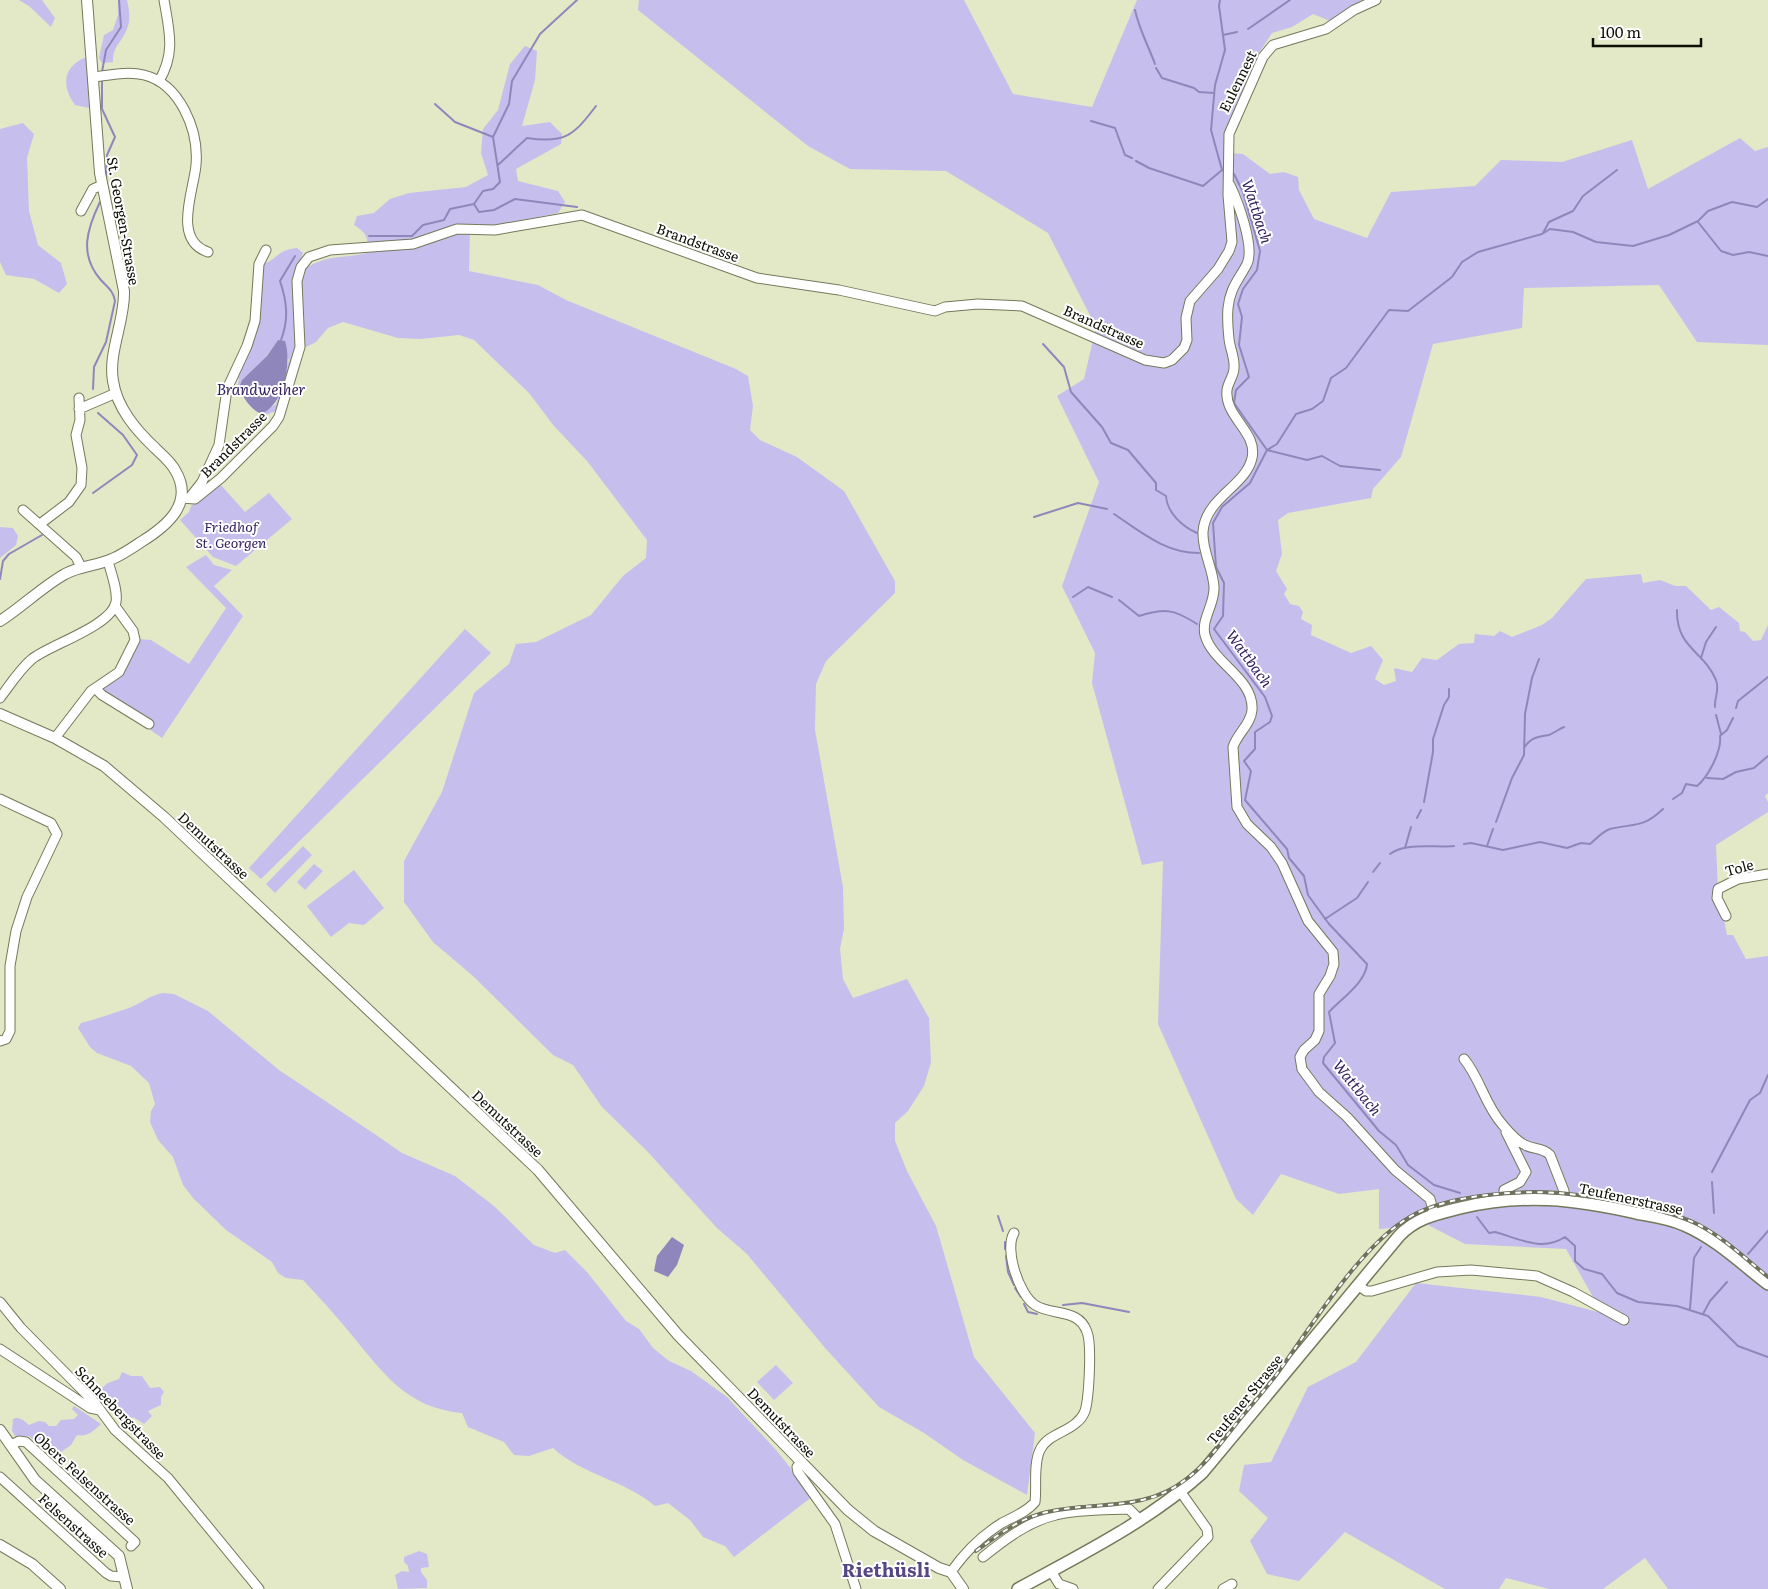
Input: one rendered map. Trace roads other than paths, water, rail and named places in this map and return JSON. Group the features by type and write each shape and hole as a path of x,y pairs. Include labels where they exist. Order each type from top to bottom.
{"main road":[{"name":"Teufenerstrasse","path":"1469,1206 1504,1200 1564,1199 1629,1211 1686,1225 1768,1284"},
{"name":"Teufener Strasse","path":"1018,1589 1139,1519 1180,1491 1213,1460 1406,1229 1434,1214 1469,1206"}],"street":[{"name":"St. Georgen-Strasse","path":"87,0 101,76 102,185 124,291 123,309 112,366 116,393 136,429 175,469 184,498"},
{"path":"159,81 169,62 170,48 164,0"},
{"name":"Eulennest","path":"1229,182 1231,125 1268,50 1282,41 1312,35 1326,29 1354,10 1376,0"},
{"path":"101,76 138,74 159,81 171,90 179,102 193,133 196,165 187,225 193,241 198,247 208,252"},
{"path":"1229,182 1235,196 1250,253 1247,264 1231,290 1228,309 1229,339 1234,366 1227,388 1227,401 1231,412 1249,437 1253,453 1252,461 1245,472 1211,508 1205,522 1204,547 1214,587 1204,627 1207,640 1213,650 1245,686 1252,709 1250,718 1236,738 1233,747 1237,807 1247,824 1271,847 1282,864 1308,921 1333,952 1334,964 1330,976 1319,994 1319,1030 1315,1040 1304,1050 1300,1057 1302,1069 1319,1092 1347,1117 1395,1170 1430,1200 1434,1214"},
{"name":"Brandstrasse","path":"184,498 195,499 221,478 273,426 279,417 297,364 300,347 297,282 301,267 309,257 319,252 413,244 457,229 495,230 582,214 757,278 839,290 935,311 944,307 978,304 1022,306 1145,360 1164,363 1179,355 1184,348 1187,340 1187,310 1190,301 1218,269 1229,251 1232,242 1228,195 1229,182"},
{"path":"81,211 93,189 102,185"},
{"path":"0,621 57,579 82,567 108,561 139,544 170,521 184,498 196,491 219,445 227,389 255,321 259,264 266,250"},
{"path":"40,524 69,502 81,485 82,468 76,434 88,406 116,393"},
{"path":"79,398 88,406"},
{"path":"23,510 76,557 82,567"},
{"path":"0,698 30,661 45,651 83,633 109,614 115,606 116,599 108,561"},
{"path":"55,738 87,695 119,672 135,640 133,631 115,606"},
{"path":"96,689 102,695 149,724"},
{"name":"Demutstrasse","path":"0,714 55,738 115,773 538,1170 667,1323 801,1462 865,1525 939,1568 951,1572"},
{"path":"0,799 51,823 56,829 57,837 27,897 16,931 10,966 11,1026 8,1037 0,1041"},
{"name":"Tole","path":"1726,916 1717,898 1718,889 1738,879 1768,874"},
{"path":"0,1021 11,1026"},
{"path":"1464,1059 1477,1078 1526,1172 1520,1182 1504,1190 1504,1200"},
{"path":"1500,1122 1520,1142 1545,1150 1550,1155 1564,1191 1564,1199"},
{"path":"963,1589 951,1572 967,1550 981,1538 1003,1522 1031,1508 1035,1502 1040,1448 1047,1440 1076,1422 1086,1409 1090,1345 1087,1332 1078,1319 1068,1314 1039,1307 1029,1299 1014,1266 1012,1238 1014,1233"},
{"path":"1358,1285 1366,1291 1434,1272 1453,1271 1537,1276 1573,1292 1624,1320"},
{"name":"Schneebergstrasse","path":"0,1302 21,1328 100,1410 115,1430 168,1478 259,1589"},
{"path":"0,1350 90,1408 100,1410"},
{"path":"0,1430 43,1488 119,1556 122,1562 123,1577 128,1589"},
{"name":"Obere Felsenstrasse","path":"11,1445 19,1441 26,1442 135,1542 131,1546"},
{"path":"801,1462 797,1467 798,1472 835,1524 856,1589"},
{"name":"Felsenstrasse","path":"0,1477 106,1573 111,1576 123,1577"},
{"path":"1158,1589 1208,1537 1207,1528 1180,1491"},
{"path":"983,1557 1002,1542 1035,1522 1054,1515 1129,1508 1139,1519"},
{"path":"0,1546 32,1564 60,1589"},
{"path":"1051,1570 1059,1584 1073,1589"}],"water":[{"name":"Brandweiher","path":"278,340 285,341 287,371 281,392 276,401 270,409 262,414 254,410 248,403 239,387 242,380 267,356"},
{"path":"672,1237 684,1245 677,1265 668,1277 654,1271 657,1256"}],"waterway":[{"path":"102,72 106,50 121,27 119,0"},
{"path":"474,204 483,191 493,189 500,182 493,137 509,104 512,81 540,34 577,0"},
{"name":"Wattbach","path":"1220,0 1219,6 1225,50 1215,85 1211,130 1222,170 1226,171"},
{"path":"1248,29 1290,0"},
{"path":"1135,10 1155,64"},
{"path":"1223,35 1237,32"},
{"path":"1156,68 1162,78 1194,88 1199,92 1214,93"},
{"path":"102,79 102,109 115,137 107,155 106,182"},
{"path":"435,104 455,122 493,137"},
{"path":"498,165 527,138 551,140 568,135 581,124 596,106"},
{"path":"1091,121 1115,128 1125,155 1132,158"},
{"path":"1136,161 1149,168 1203,186 1222,170"},
{"path":"1543,233 1549,222 1573,211 1583,196 1617,170"},
{"name":"Wattbach","path":"1230,173 1234,174 1243,192 1260,251 1257,270 1243,289 1238,304 1242,317 1239,345 1249,377 1236,390 1234,403 1267,450 1250,483 1222,507 1213,523 1216,567 1224,583 1223,616 1214,629 1265,697 1272,716 1270,722 1255,732 1255,749 1244,761 1251,771 1245,800 1287,849 1289,858 1304,876 1308,895 1329,924 1367,964 1366,971 1358,984 1329,1012 1335,1043 1324,1057 1323,1063 1379,1131 1396,1145 1408,1165 1434,1185 1460,1193"},
{"path":"369,236 412,236 423,225 444,220 450,209 474,204 479,212 494,210 515,199 577,207"},
{"path":"1267,450 1277,444 1296,414 1312,409 1323,401 1331,378 1346,368 1389,310 1408,311 1452,277 1462,262 1478,252 1542,234 1550,229 1573,232 1596,242 1633,246 1669,235 1698,221 1708,211 1732,202 1757,207 1768,199"},
{"path":"93,389 94,367 106,342 115,301 111,291 93,270 87,251 89,232 100,202"},
{"path":"1698,222 1721,251 1733,255 1749,252 1768,256"},
{"path":"281,340 284,332 286,310 280,281 295,256"},
{"path":"1043,344 1064,367 1071,392 1102,427 1111,443 1128,450 1156,483 1156,490 1166,496 1169,508 1177,519 1197,533"},
{"path":"93,493 132,465 137,455 123,435 98,413"},
{"path":"1267,450 1307,460 1322,456 1340,466 1380,470"},
{"path":"1034,517 1078,503 1107,509"},
{"path":"1114,514 1164,545 1187,552 1199,553"},
{"path":"0,579 3,561 9,554 42,535"},
{"path":"1073,597 1088,587 1112,597"},
{"path":"1119,600 1139,616 1169,611 1182,615 1197,624"},
{"path":"1677,610 1681,633 1711,670 1716,680 1715,707"},
{"path":"1701,658 1706,642 1716,627"},
{"path":"1496,822 1512,778 1524,755 1525,714 1532,678 1539,659"},
{"path":"1736,708 1738,701 1768,677"},
{"path":"1424,802 1433,752 1433,739 1444,705 1449,697 1449,689"},
{"path":"1716,715 1721,734"},
{"path":"1673,799 1682,793 1686,784 1697,786 1706,776 1717,756 1720,736 1727,730 1733,718"},
{"path":"1524,748 1532,740 1549,735 1564,727"},
{"path":"1707,778 1723,779 1736,772 1754,768 1768,756"},
{"path":"1464,844 1471,843 1503,850 1540,842 1567,848 1581,843 1590,844 1607,830 1643,823 1663,809"},
{"path":"1417,818 1421,810"},
{"path":"1405,848 1411,827"},
{"path":"1487,846 1493,829"},
{"path":"1390,854 1404,848 1454,846"},
{"path":"1373,872 1380,863"},
{"path":"1325,919 1357,898 1368,882"},
{"path":"1712,1172 1750,1100 1760,1093 1768,1075"},
{"path":"1712,1182 1714,1213"},
{"path":"998,1216 1003,1231"},
{"name":"Wattbach","path":"1477,1217 1489,1233 1495,1232 1522,1241 1548,1244 1565,1237 1575,1246 1575,1261 1584,1269 1602,1274 1617,1293 1638,1302 1677,1306 1708,1316 1738,1346 1768,1357"},
{"path":"1748,1254 1768,1231"},
{"path":"1005,1242 1005,1249"},
{"path":"1690,1309 1694,1258 1701,1247"},
{"path":"1006,1256 1008,1272 1014,1285"},
{"path":"1703,1314 1710,1301 1727,1282"},
{"path":"1015,1288 1021,1297"},
{"path":"1063,1305 1082,1303 1129,1312"},
{"path":"1024,1304 1028,1312 1037,1314"}],"railway":[{"path":"976,1551 1028,1518 1047,1512 1118,1504 1153,1497 1169,1490 1193,1474 1208,1459 1270,1383 1324,1307 1359,1262 1397,1225 1417,1213 1432,1207 1486,1195 1543,1192 1611,1200 1650,1208 1685,1219 1708,1230 1726,1242 1768,1277"}],"district":[{"name":"Riethüsli","path":"886,1569"}],"park label":[{"name":"Friedhof St. Georgen","path":"231,534"}]}
